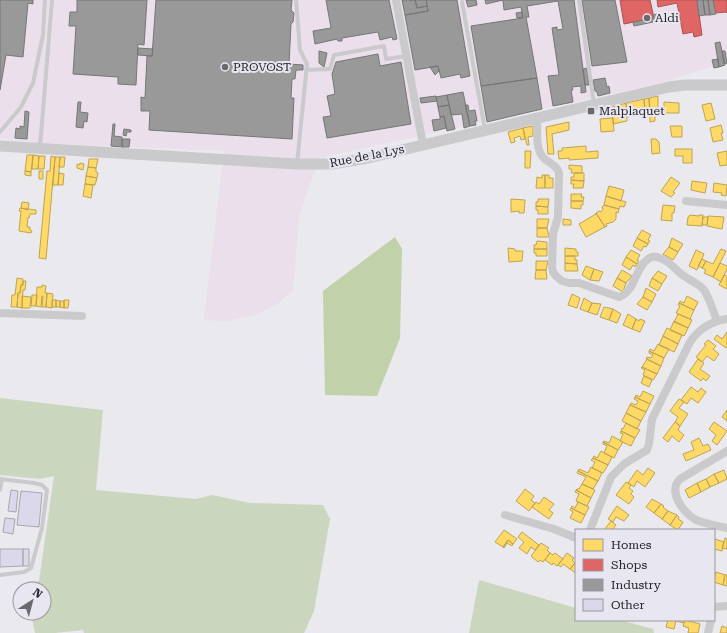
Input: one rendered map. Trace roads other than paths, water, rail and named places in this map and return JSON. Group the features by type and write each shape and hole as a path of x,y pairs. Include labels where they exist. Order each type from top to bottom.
{"main road":[{"name":"Rue de la Lys","path":"0,146 297,164 332,164 353,161 681,86 727,85"}],"street":[{"path":"396,0 424,145"},
{"path":"537,118 537,141 540,154 544,159 556,167 559,173 559,215 553,232 552,264 552,269 556,276 565,282 579,283 619,297 623,296 627,292 644,263 651,257 657,257 663,259 679,273 703,289 717,321"},
{"path":"686,200 727,205"},
{"path":"0,313 82,316"},
{"path":"590,529 611,477 624,464 647,450 652,419 688,344 709,324 727,319"},
{"path":"727,451 680,479 675,489 677,498 690,515 701,522 727,528"},
{"path":"505,516 554,528 575,538"},
{"path":"715,607 727,606"},
{"path":"708,633 711,621"}],"lane":[{"path":"0,132 21,107 33,83 43,35 45,0"},
{"path":"40,148 52,0"},
{"path":"296,0 300,50 307,64 297,164"},
{"path":"579,0 594,105"},
{"path":"462,2 485,130"},
{"path":"306,70 330,69 334,55 384,46 386,58 406,56"},
{"path":"0,490 1,479 34,482 42,485 47,490 42,528 31,568 24,572 0,575"}],"place":[{"name":"Aldi","path":"647,18"},
{"name":"PROVOST","path":"225,67"},
{"name":"Malplaquet","path":"591,111"}]}
